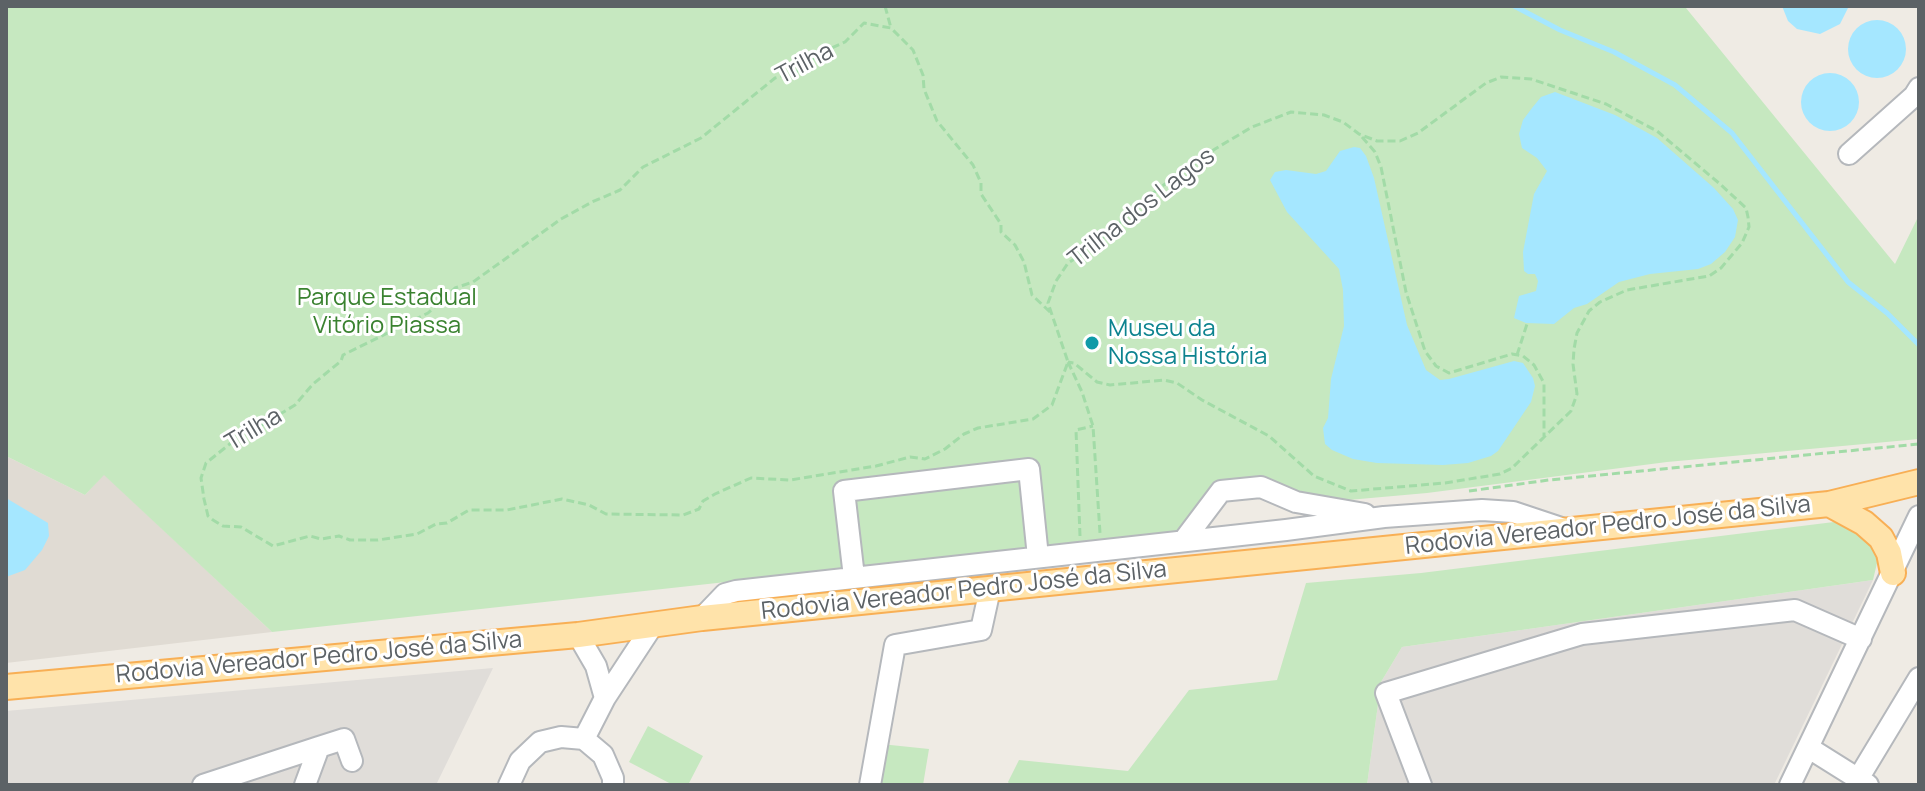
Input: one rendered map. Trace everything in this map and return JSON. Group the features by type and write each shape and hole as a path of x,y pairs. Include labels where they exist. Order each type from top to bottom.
{"main road":[{"name":"Rodovia Vereador Pedro José da Silva","path":"6,687 578,635 702,618 1829,504 1919,482"},
{"path":"1829,504 1864,523 1881,538 1889,553 1893,573"}],"street":[{"path":"1849,154 1919,88"},
{"path":"854,577 844,491 1029,469 1038,557"},
{"path":"1184,540 1221,491 1261,487 1296,502 1384,517"},
{"path":"702,618 725,594 736,591 1038,557 1097,547 1384,517 1482,510 1513,512 1568,530"},
{"path":"1790,785 1919,516"},
{"path":"870,785 895,645 981,630 990,589"},
{"path":"1421,785 1386,693 1582,634 1779,611 1795,610 1861,639"},
{"path":"584,739 605,698 653,625"},
{"path":"578,635 596,666 605,698"},
{"path":"1809,748 1863,782 1919,678"},
{"path":"509,785 520,761 540,742 561,737 584,739 603,755 613,785"},
{"path":"203,785 344,739 352,761"},
{"path":"305,785 319,747"}],"path":[{"path":"885,6 891,28 913,50 937,121 973,165 981,183 981,194 1001,224 1001,232 1015,245 1024,262 1032,295 1050,312 1082,392 1093,426 1100,528 1097,547"},
{"name":"Trilha","path":"891,28 861,25 854,36 820,53 795,73 775,78 701,138 643,167 620,190 561,219 473,282 455,288 428,313 343,355 341,361 313,384 295,405 262,425 251,427 206,463 201,478 208,516 223,526 241,527 273,546 310,536 378,540 417,534 436,524 447,523 469,510 507,510 562,499 589,505 606,514 683,515 699,509 703,501 715,494 751,478 790,480 876,466 910,457 925,459 978,428 1033,419 1057,398 1068,362"},
{"name":"Trilha dos Lagos","path":"1050,312 1048,303 1056,281 1068,263 1090,249 1158,189 1252,127 1291,112 1302,111 1343,122 1359,134 1377,141 1400,141 1418,133 1486,83 1501,77 1531,79 1568,89 1633,117 1657,131 1746,208 1749,227 1742,243 1721,268 1709,276 1627,290 1600,302 1589,311 1577,333 1574,349 1575,403 1571,411 1512,468 1500,474 1431,485 1351,491 1325,483 1269,436 1177,383 1164,380 1110,385 1097,382 1074,363 1068,362"},
{"path":"1359,134 1375,152 1381,167 1406,292 1425,351 1436,366 1449,373 1523,356 1534,365 1544,383 1544,438"},
{"path":"1517,355 1527,324"},
{"path":"1093,426 1076,430 1097,547"},
{"path":"1459,493 1549,480 1919,444"},
{"path":"1097,547 1100,528"}],"shaded area":[{"path":"6,456 85,495 104,474 272,632 6,663"},
{"path":"1873,580 1774,785 1367,785 1381,682 1402,647"},
{"path":"493,668 436,785 6,785 6,711"}],"green space":[{"name":"Parque Estadual Vitório Piassa","path":"6,6 1689,6 1686,8 1895,264 1919,215 1919,439 1667,462 1427,493 1337,501 1290,492 1218,500 1197,529 1047,551 835,570 272,632 104,475 85,495 6,456"},
{"path":"1842,521 1869,540 1876,553 1873,580 1402,647 1381,682 1367,785 1010,785 1008,782 1019,760 1128,771 1189,690 1277,680 1306,583 1421,573"},
{"path":"648,726 703,756 688,785 673,785 629,762"},
{"path":"881,744 929,749 923,785 861,785"}],"water":[{"path":"1782,6 1849,6 1840,24 1820,34 1797,29 1788,21"},
{"path":"1877,20 1898,28 1906,49 1898,70 1877,78 1856,70 1848,49 1856,28"},
{"path":"1830,73 1851,81 1859,102 1851,123 1830,131 1809,123 1801,102 1809,81"},
{"path":"1555,92 1615,115 1657,138 1714,188 1733,209 1738,220 1735,237 1725,252 1711,264 1698,269 1650,274 1619,282 1587,304 1574,308 1554,324 1526,323 1514,318 1519,296 1536,291 1538,281 1535,274 1524,271 1523,252 1534,194 1547,171 1537,158 1522,148 1519,134 1523,120 1541,97"},
{"path":"1360,148 1366,156 1374,178 1407,325 1426,370 1440,380 1514,361 1523,363 1533,378 1535,386 1531,402 1498,451 1491,456 1468,463 1443,465 1377,463 1353,459 1325,444 1323,428 1328,418 1331,379 1344,326 1339,269 1287,212 1270,180 1275,172 1286,170 1316,174 1326,171 1340,151"},
{"path":"6,498 48,523 49,536 25,570 6,577"}],"waterway":[{"path":"1514,6 1560,30 1614,52 1675,85 1732,133 1848,282 1887,313 1919,345"}],"place":[{"name":"Museu da Nossa História","path":"1092,343"}]}
